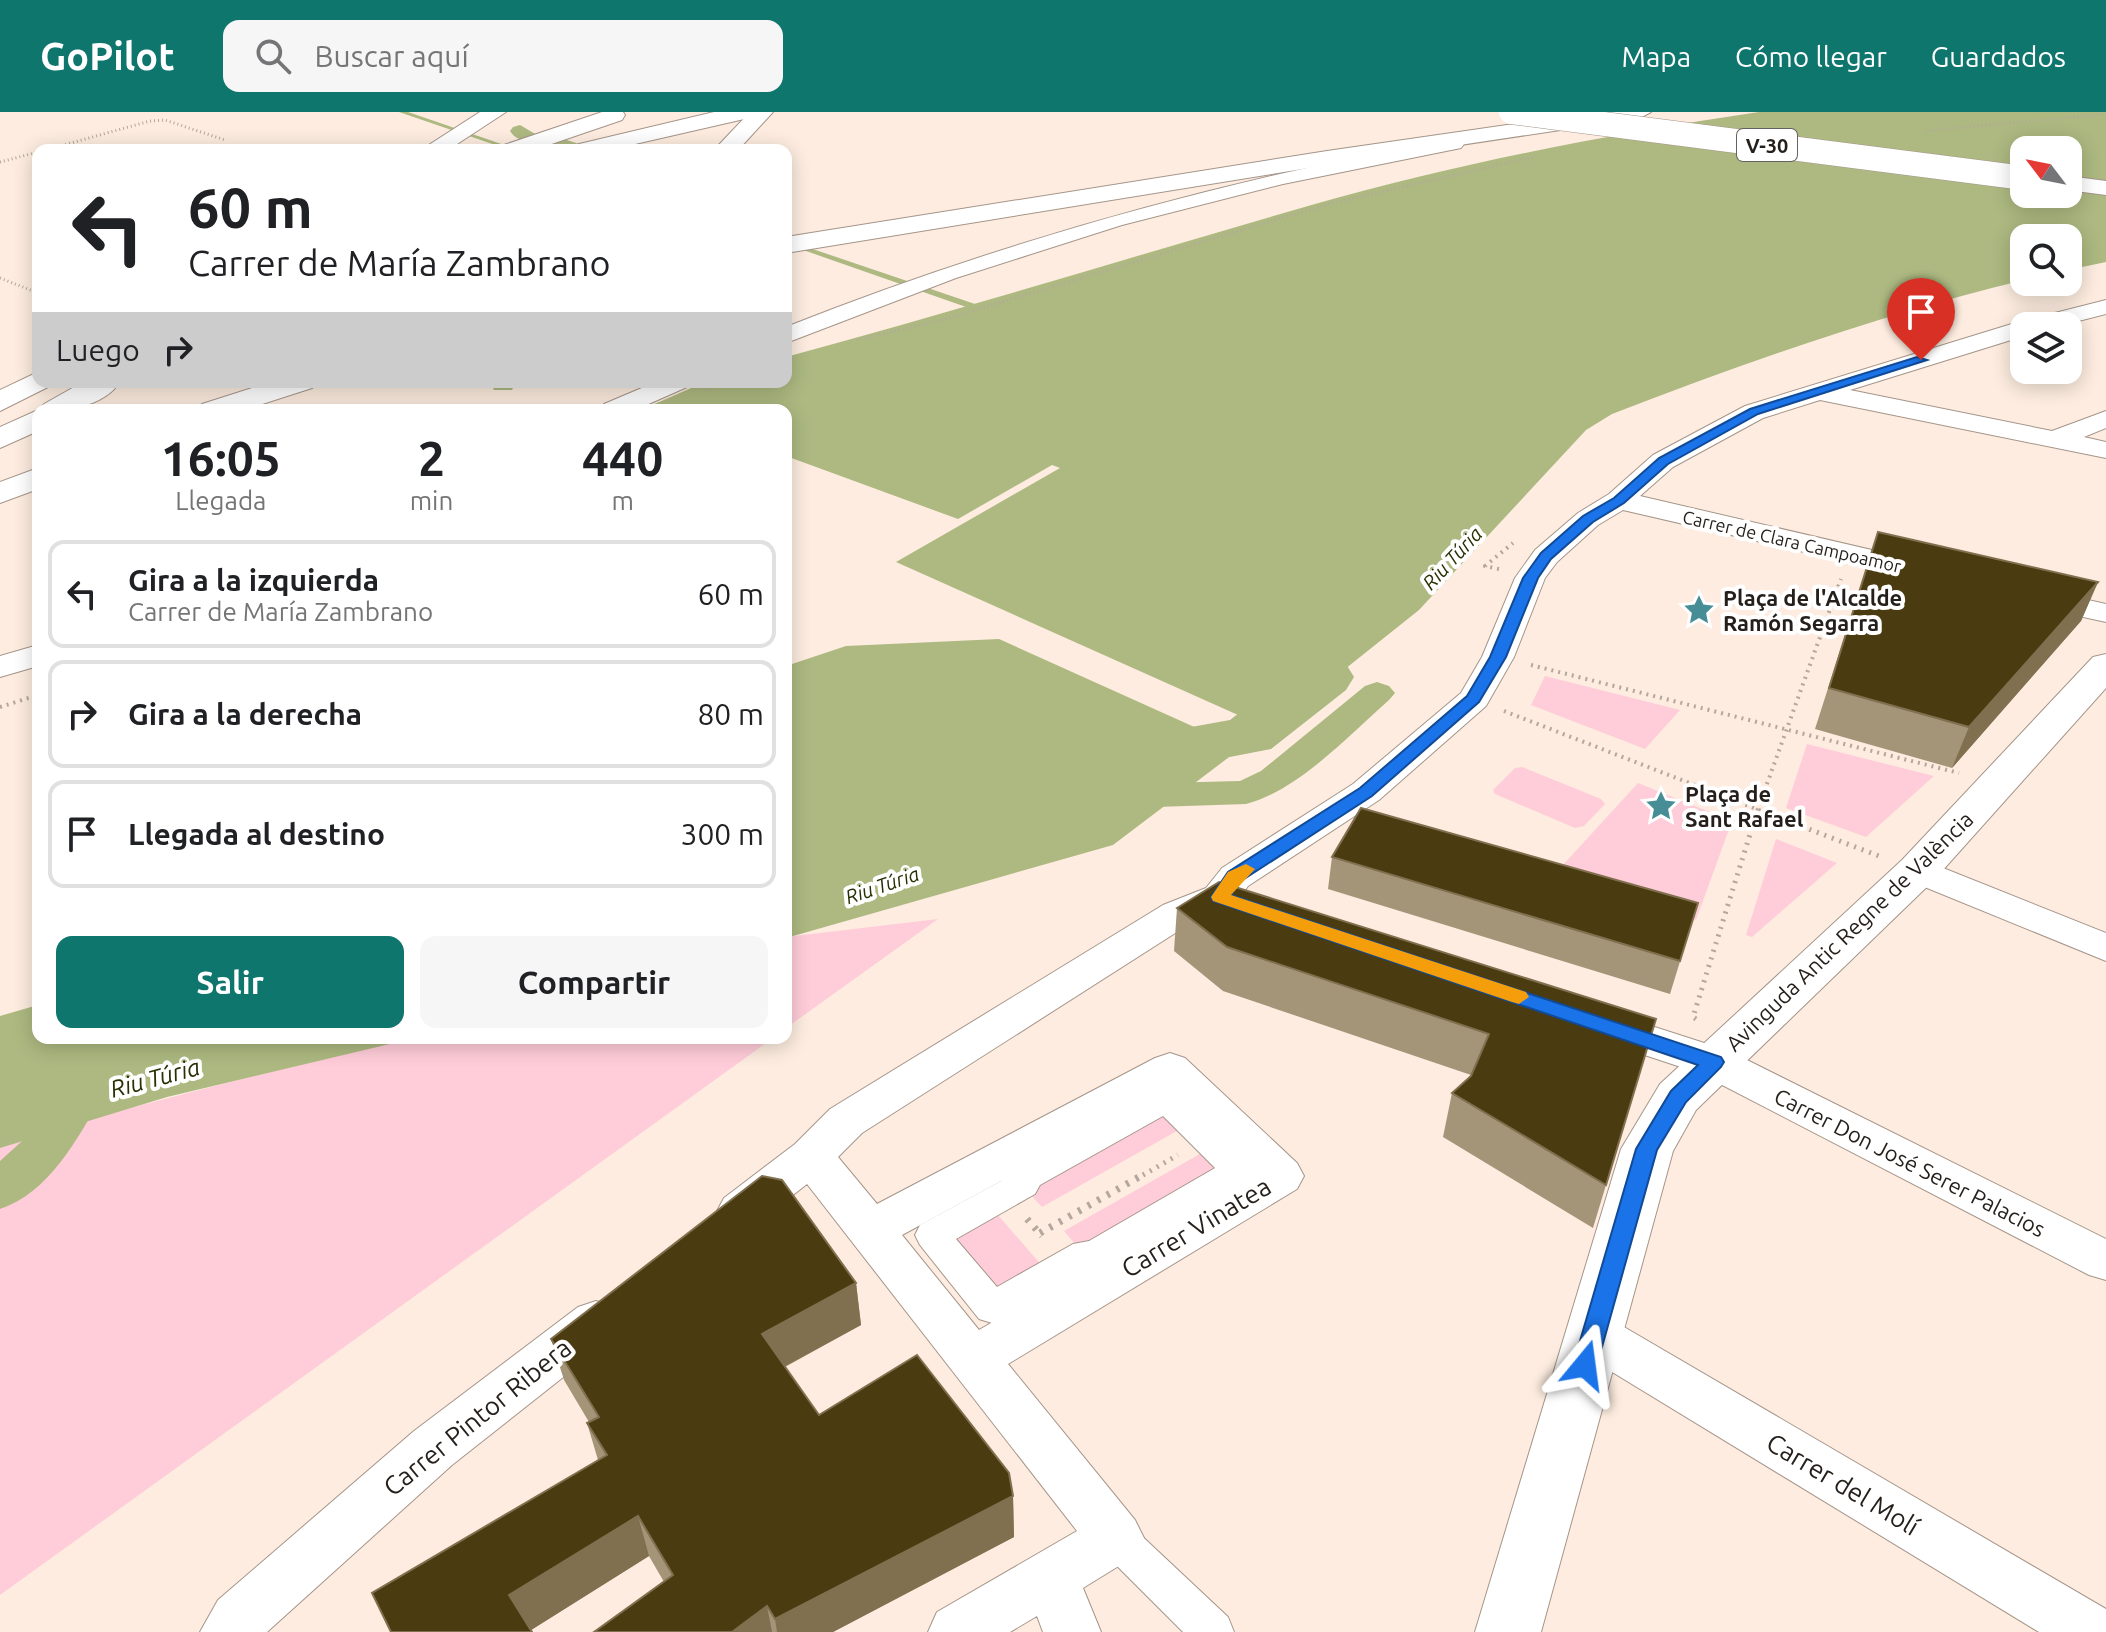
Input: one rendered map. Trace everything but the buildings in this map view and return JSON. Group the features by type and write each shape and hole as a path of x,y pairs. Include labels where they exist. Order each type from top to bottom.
{"main road":[{"path":"442,144 495,112"},
{"path":"530,144 624,112"},
{"path":"731,144 762,112"},
{"name":"V-30","path":"1511,112 2010,176"},
{"path":"607,144 740,113"},
{"path":"792,244 1636,113"},
{"path":"2082,182 2106,185"},
{"path":"0,402 32,384"},
{"path":"66,404 94,388"},
{"path":"227,404 266,388"},
{"path":"231,404 283,388"},
{"path":"0,439 32,422"},
{"path":"0,493 32,480"},
{"name":"Avinguda Antic Regne de València","path":"1508,1632 1647,1149 1678,1097 1918,870 2106,665"}],"street":[{"path":"792,334 933,278 1222,192 1434,147 1636,113"},
{"path":"2082,313 2106,307"},
{"path":"710,1234 811,1156 846,1121 1177,914 1235,902 1235,877 1366,792 1474,699 1498,657 1530,578 1546,556 1588,519 1619,500 1663,461 1754,412 2010,332"},
{"path":"627,404 664,388"},
{"path":"1818,392 2106,450"},
{"path":"2054,440 2106,419"},
{"name":"Carrer de Clara Campoamor","path":"1619,500 1955,578"},
{"path":"2001,589 2106,613"},
{"path":"0,667 32,657"},
{"path":"1918,870 2106,948"},
{"name":"Carrer Don José Serer Palacios","path":"1564,1012 1724,1052 2106,1261"},
{"name":"Carrer Vinatea","path":"870,1230 1170,1069 1281,1176 973,1359"},
{"path":"1166,1099 1239,1170 1088,1259 1085,1254 992,1308 932,1235 1005,1195 1023,1185 1018,1181 1166,1099"},
{"path":"811,1156 1116,1538 1213,1632"},
{"name":"Carrer Pintor Ribera","path":"229,1632 238,1620 433,1448 635,1292"},
{"name":"Carrer del Molí","path":"1594,1335 2092,1632"},
{"path":"957,1632 1116,1538"},
{"path":"1051,1577 1072,1632"}],"path":[{"path":"1913,133 2106,114"},
{"path":"70,144 165,120 225,140"},
{"path":"0,162 32,154"},
{"path":"854,341 945,319 1328,204 1539,156"},
{"path":"0,278 32,291"},
{"path":"1724,1052 1693,1017 1757,811 1850,554"},
{"path":"1498,657 1999,783"},
{"path":"0,707 32,697"},
{"path":"1474,699 1757,811 1918,870"},
{"path":"1040,1233 1207,1139"},
{"path":"1005,1195 1068,1265"}],"shaded area":[{"path":"1545,676 1680,710 1645,749 1531,705"},
{"path":"1807,744 1934,776 1866,837 1786,808"},
{"path":"1522,767 1601,799 1605,804 1584,826 1575,828 1495,794 1493,790 1515,768"},
{"path":"1638,783 1732,821 1696,920 1552,877"},
{"path":"1776,839 1837,863 1752,937 1746,935"},
{"path":"938,919 792,1024 792,936"},
{"path":"376,1044 765,1044 0,1595 0,1142"},
{"path":"1166,1099 1191,1123 1042,1207 1018,1181"},
{"path":"1214,1146 1239,1170 1088,1259 1064,1231"},
{"path":"997,1214 1050,1275 992,1308 941,1245"}],"water":[{"path":"1759,112 2106,112 2106,262 2082,267 2082,224 2010,224 2010,283 1816,340 1612,414 1586,430 1419,610 1257,739 1241,733 1258,717 1252,715 1247,719 896,562 1060,468 1052,465 958,519 792,458 792,404 655,404 691,388 792,388 792,355 1315,204 1425,175 1536,151"},
{"path":"999,639 1241,748 1113,845 792,936 792,664 846,646"},
{"path":"32,1007 32,1044 390,1044 167,1097 0,1148 0,1016"}],"waterway":[{"path":"402,112 498,144"},
{"path":"520,131 527,135"},
{"path":"552,141 560,144"},
{"path":"792,244 972,306"},
{"name":"Riu Túria","path":"1134,767 1159,751 1249,736 1324,677"},
{"path":"1125,796 1246,792 1274,779 1377,693"},
{"path":"0,1190 48,1146 79,1096"}],"slow traffic":[{"path":"1246,869 1235,877 1220,897 1519,997"}],"place":[{"name":"Plaça de l'Alcalde Ramón Segarra","path":"1699,610"},
{"name":"Plaça de Sant Rafael","path":"1661,806"}],"route":[{"path":"1585,1365 1647,1149 1678,1097 1714,1062 1220,897 1235,877 1366,792 1474,699 1498,657 1530,578 1546,556 1588,519 1619,500 1663,461 1754,412 1921,360"}]}
